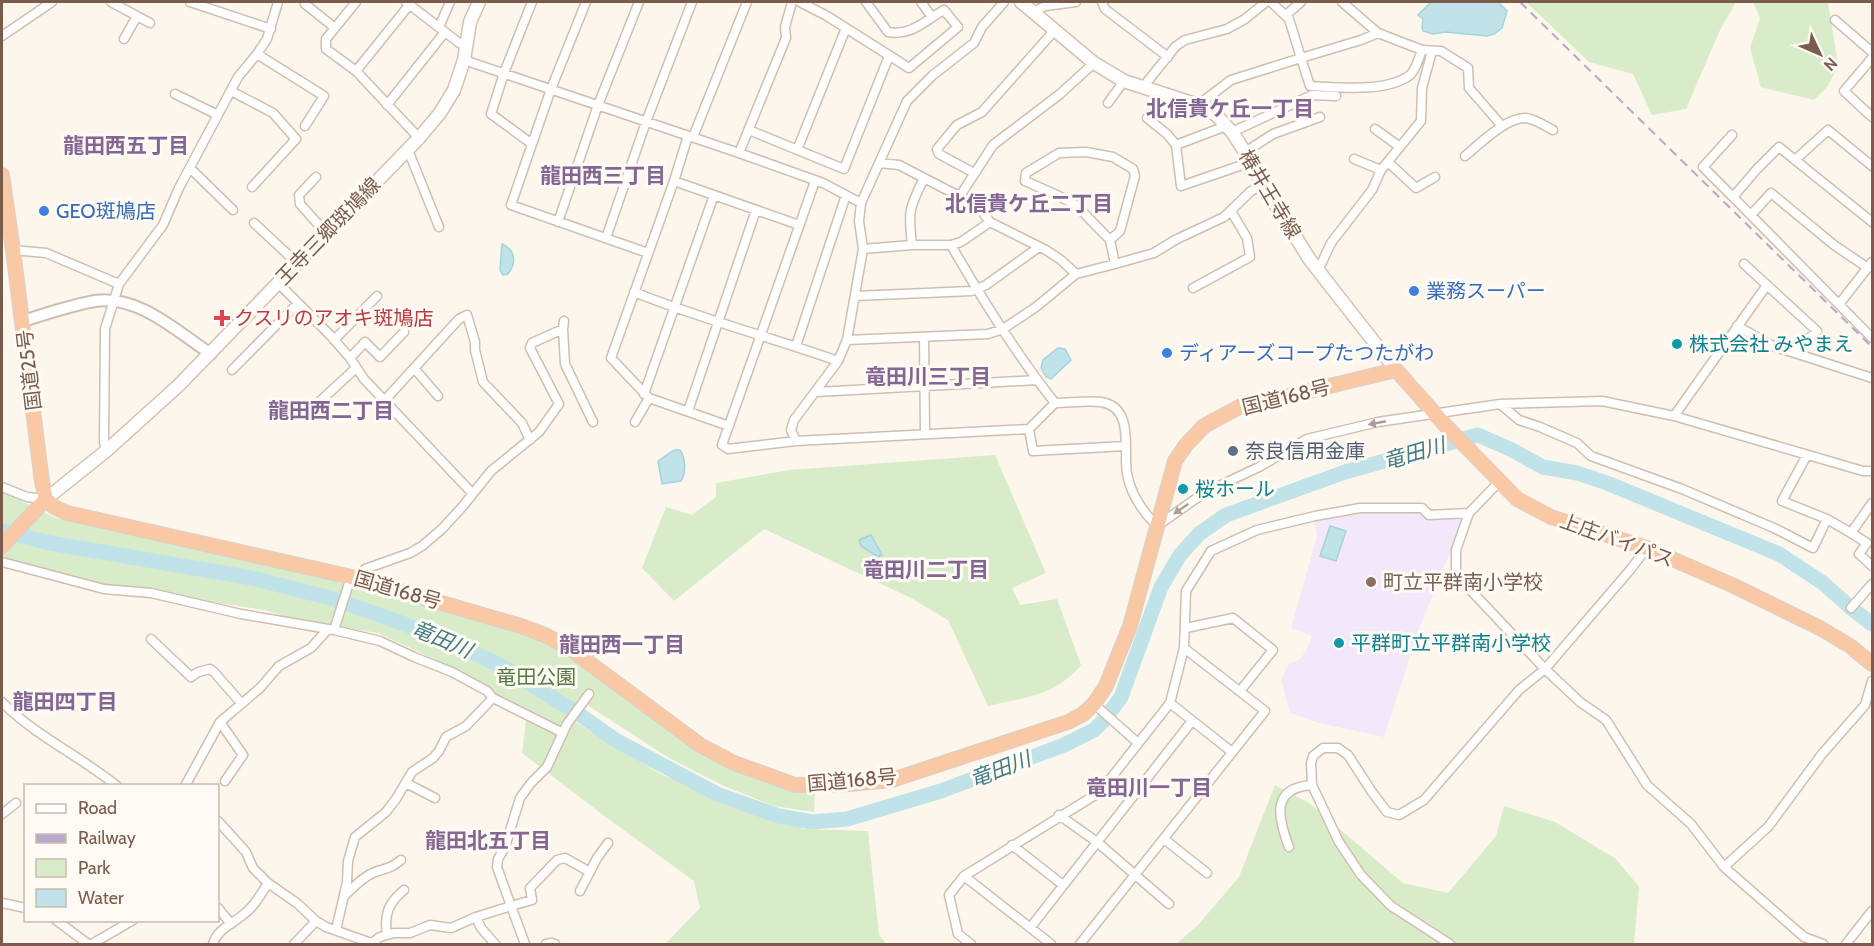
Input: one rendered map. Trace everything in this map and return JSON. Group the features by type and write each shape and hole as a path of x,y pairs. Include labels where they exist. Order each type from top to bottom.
{"highway":[{"name":"国道25号","path":"2,175 46,499"},
{"name":"上庄バイパス","path":"1396,370 1446,426 1517,499 1537,511 1647,548 1732,585 1820,628 1850,646 1872,664"},
{"name":"国道168号","path":"46,499 54,507 67,513 354,579 521,626 545,635 569,648 700,745 734,763 795,785 850,784 892,780 1068,722 1097,708 1130,626 1175,461 1204,426 1241,406 1396,370"},
{"path":"2,546 46,499"}],"main road":[{"name":"王寺三郷斑鳩線","path":"46,499 106,451 211,354 419,138 440,113 454,90 464,60 470,21 479,2"},
{"name":"椿井王寺線","path":"1021,2 1094,63 1124,81 1198,105 1216,115 1229,129 1248,157 1318,272 1396,370"}],"street":[{"path":"2,36 52,2"},
{"path":"111,2 150,23"},
{"path":"190,2 271,29"},
{"path":"106,451 104,442 105,329 112,301 119,284 163,225 238,77 257,54 271,29 279,2"},
{"path":"306,2 305,4 335,28"},
{"path":"356,2 326,39 326,49 357,71 419,138"},
{"path":"387,105 442,30 450,2"},
{"path":"532,2 504,73 491,114 532,144"},
{"path":"586,2 550,89 510,205 648,253"},
{"path":"558,222 598,105 639,2"},
{"path":"606,238 646,122 692,2"},
{"path":"729,426 647,396 611,358 690,136 747,2"},
{"path":"739,153 786,38 785,27 792,2"},
{"path":"800,2 909,68 958,27 944,10 902,34 888,32 866,2"},
{"path":"921,2 932,17"},
{"path":"796,441 791,430 794,420 838,361 847,340 863,249 859,220 861,203 907,101 933,75 974,43 982,27 1004,2"},
{"path":"1033,12 1045,6 1076,2"},
{"path":"1102,2 1105,9 1168,57"},
{"path":"1143,87 1176,46 1185,40 1227,29 1245,19 1266,2"},
{"path":"1271,2 1289,19 1310,86 1359,88 1384,85 1409,76 1422,50"},
{"path":"1286,15 1301,2"},
{"path":"1342,2 1378,33 1422,50 1442,51 1468,68 1469,88 1502,126"},
{"path":"357,71 408,3 465,46"},
{"path":"124,39 137,16"},
{"path":"1835,21 1872,52"},
{"path":"797,150 846,28"},
{"path":"974,173 939,154 937,148 957,125 982,112 1054,31"},
{"path":"1198,105 1231,80 1378,33"},
{"path":"1318,272 1331,243 1372,190 1381,171 1420,121 1422,88 1432,51"},
{"path":"257,54 324,96 305,126"},
{"path":"749,130 844,169 889,56"},
{"path":"1872,58 1844,92 1872,117"},
{"path":"464,60 739,153 815,181 861,203"},
{"path":"960,196 993,145 1060,94 1094,63"},
{"path":"1108,103 1124,81"},
{"path":"231,91 273,113 296,139 252,187"},
{"path":"175,94 218,115"},
{"path":"1164,94 1148,117 1176,145 1181,186 1248,157 1273,134 1320,117"},
{"path":"1176,145 1229,129 1312,95 1336,96"},
{"path":"1465,156 1502,126 1515,119 1528,118 1553,130"},
{"path":"1375,129 1400,147"},
{"path":"1795,160 1828,130 1872,166"},
{"path":"1732,135 1703,167 1840,303 1842,309 1872,338"},
{"path":"1733,197 1779,147 1872,222"},
{"path":"408,150 439,227"},
{"path":"1110,240 1120,231 1135,176 1133,169 1113,157 1100,153 1059,153 1026,173 1025,181 1077,206 1110,240 1115,264"},
{"path":"1354,159 1381,171"},
{"path":"1388,162 1416,188 1435,177"},
{"path":"879,163 899,165 978,206 990,222 1061,260 1076,274"},
{"path":"190,168 233,210"},
{"path":"316,177 299,195 300,204 326,232"},
{"path":"912,245 909,216 911,206 924,178"},
{"path":"674,181 799,225"},
{"path":"815,181 729,426 723,445 728,449 796,441 1029,429 1055,403 1103,402 1115,409 1123,418 1127,430 1127,475 1140,509 1156,526 1203,493 1259,467 1307,439 1378,422 1500,404 1602,401 1674,416 1863,471 1872,471"},
{"path":"847,340 988,334 1003,329 1036,307 1076,274 1154,254 1175,240 1224,217 1251,191 1263,185"},
{"path":"1751,215 1772,193 1834,245 1870,265 1840,303"},
{"path":"635,422 647,396 674,308 714,195"},
{"path":"796,346 846,195"},
{"path":"688,411 756,210"},
{"path":"1193,288 1250,257 1247,238 1230,211"},
{"path":"863,249 951,245 961,242 990,222"},
{"path":"255,223 297,263"},
{"path":"951,245 1003,329 1055,403"},
{"path":"855,296 972,291 986,285 1039,247"},
{"path":"13,250 45,253 119,284"},
{"path":"1744,264 1817,331 1795,352"},
{"path":"278,282 334,340 384,401 472,492"},
{"path":"1674,416 1767,285"},
{"path":"634,292 716,323 796,346 838,361"},
{"path":"334,340 377,296"},
{"path":"23,321 95,301 126,303 144,310 211,354"},
{"path":"232,370 298,303"},
{"path":"384,401 459,319 467,315 483,382 522,423 530,440"},
{"path":"186,784 220,722 260,688 279,666 311,648 331,630 339,618 354,579 365,568 410,553 422,546 449,521 491,471 539,432 559,404 530,348 532,343 563,325 565,364 593,422"},
{"path":"1737,326 1773,346 1872,378"},
{"path":"350,358 365,342 380,357 404,332"},
{"path":"924,337 925,433"},
{"path":"304,416 356,368"},
{"path":"414,368 438,396"},
{"path":"816,392 1037,380"},
{"path":"1500,404 1519,420 1576,443 1591,456 1682,489 1774,528 1813,548 1827,519"},
{"path":"1029,429 1033,451 1126,446"},
{"path":"1807,455 1782,501 1827,519 1867,543 1859,554 1872,566"},
{"path":"1494,477 1469,513 1456,550 1456,570 1460,579 1545,669 1580,702 1606,720 1647,785 1691,824 1724,867 1804,937 1823,945"},
{"path":"2,487 27,497 46,499"},
{"path":"971,945 958,934 949,895 963,876 1059,815 1100,792 1170,703 1184,648 1186,591 1211,551 1257,530 1360,508 1422,508 1429,515 1469,513"},
{"path":"1851,533 1871,509"},
{"path":"1450,945 1391,906 1374,890 1339,842 1312,785 1313,756 1323,748 1338,748 1348,755 1387,813 1399,815 1424,800 1519,690 1545,669 1647,548"},
{"path":"2,562 104,589 151,593 242,614 380,641 452,672 487,691 493,698 562,733"},
{"path":"1851,608 1872,584"},
{"path":"1186,628 1233,618 1273,650 1240,691"},
{"path":"151,639 191,677 198,672 210,669 242,704"},
{"path":"584,659 601,640"},
{"path":"1080,945 1265,711 1184,648"},
{"path":"1724,867 1768,827 1822,754 1865,705 1872,681"},
{"path":"525,945 497,867 498,858 505,847 520,798 547,767 567,724 589,694"},
{"path":"336,930 347,882 348,861 355,837 386,812 415,769 433,758 446,737 466,726 493,698"},
{"path":"2,702 17,718 74,754 114,784"},
{"path":"1170,703 1232,752"},
{"path":"1097,708 1138,743"},
{"path":"1030,928 1192,721"},
{"path":"220,722 243,755 225,781"},
{"path":"406,783 435,798"},
{"path":"1289,847 1281,826 1280,809 1284,796 1301,786 1312,785"},
{"path":"2,814 16,802"},
{"path":"1059,815 1097,842 1169,904"},
{"path":"219,822 246,852 253,868 268,883 298,904 316,921 373,944 387,934 410,933 430,926 451,928 476,917 532,900 530,888 557,860 565,858 590,872"},
{"path":"1164,839 1207,873"},
{"path":"580,891 608,843"},
{"path":"1012,845 1063,885"},
{"path":"342,899 361,880 375,872 388,870 401,861"},
{"path":"963,876 1051,945"},
{"path":"213,945 217,935 245,914 268,883"},
{"path":"387,934 385,917 396,898 404,890"},
{"path":"2,903 24,908"},
{"path":"219,909 231,924"},
{"path":"1846,945 1872,911"},
{"path":"476,917 481,928 495,945"},
{"path":"294,945 316,921"},
{"path":"57,922 90,945 131,922"},
{"path":"546,945 552,943 555,945"}],"shaded area":[{"name":"町立平群南小学校","path":"1361,510 1419,511 1426,519 1464,518 1419,629 1384,737 1319,723 1290,713 1281,679 1289,664 1300,659 1306,651 1312,636 1291,628 1317,536 1314,520"}],"green space":[{"path":"1526,2 1736,2 1720,30 1686,109 1652,115 1633,74 1589,62"},
{"path":"1753,2 1828,2 1838,65 1828,86 1814,100 1761,87 1750,48 1760,18"},
{"path":"995,455 1046,573 1012,588 1020,605 1057,599 1081,665 1061,683 1039,694 988,706 948,620 911,598 764,529 674,601 642,568 666,507 692,515 716,497 716,483 789,470"},
{"name":"竜田公園","path":"2,491 55,518 117,529 337,580 527,634 557,646 683,739 815,791 814,812 774,806 724,786 669,758 578,699 567,717 664,776 698,786 804,829 868,831 879,935 887,944 665,944 700,908 694,881 522,753 527,713 445,664 378,633 297,620 264,610 104,585 26,565 2,556"},
{"path":"1275,785 1309,803 1403,883 1448,893 1496,836 1504,806 1555,822 1616,859 1639,887 1634,944 1176,944 1198,925 1239,877"}],"water":[{"path":"1431,2 1498,2 1507,11 1502,28 1494,34 1487,36 1445,32 1433,34 1423,31 1423,19 1418,15"},
{"path":"502,244 510,249 513,257 511,270 508,274 503,275 500,270"},
{"path":"1058,348 1065,349 1071,360 1051,379 1046,377 1041,368 1043,360"},
{"path":"674,450 680,450 683,458 685,466 683,478 681,481 662,484 658,461"},
{"path":"1330,526 1346,531 1336,561 1320,556"},
{"path":"871,535 882,555 878,557 861,546 859,540"}],"waterway":[{"name":"竜田川","path":"2,531 50,543 252,578 334,599 441,637 503,667 576,712 617,741 717,794 779,816 812,822 847,819 941,791 1064,745 1094,730 1121,697 1161,587 1180,555 1199,534 1226,515 1345,472 1478,435 1543,467 1577,473 1607,483 1779,554 1823,583 1872,624"}],"railway":[{"path":"1520,2 1872,347"}],"place":[{"name":"GEO斑鳩店","path":"44,211"},
{"name":"業務スーパー","path":"1414,291"},
{"name":"クスリのアオキ斑鳩店","path":"222,318"},
{"name":"株式会社 みやまえ","path":"1677,344"},
{"name":"ディアーズコープたつたがわ","path":"1167,353"},
{"name":"奈良信用金庫","path":"1233,451"},
{"name":"桜ホール","path":"1183,489"},
{"name":"町立平群南小学校","path":"1371,582"},
{"name":"平群町立平群南小学校","path":"1339,643"}],"district":[{"name":"北信貴ケ丘一丁目","path":"1230,108"},
{"name":"龍田西五丁目","path":"126,145"},
{"name":"龍田西三丁目","path":"603,175"},
{"name":"北信貴ケ丘二丁目","path":"1029,203"},
{"name":"竜田川三丁目","path":"928,376"},
{"name":"龍田西二丁目","path":"331,410"},
{"name":"竜田川二丁目","path":"926,569"},
{"name":"龍田西一丁目","path":"622,644"},
{"name":"龍田四丁目","path":"65,701"},
{"name":"竜田川一丁目","path":"1149,787"},
{"name":"龍田北五丁目","path":"488,840"}]}
